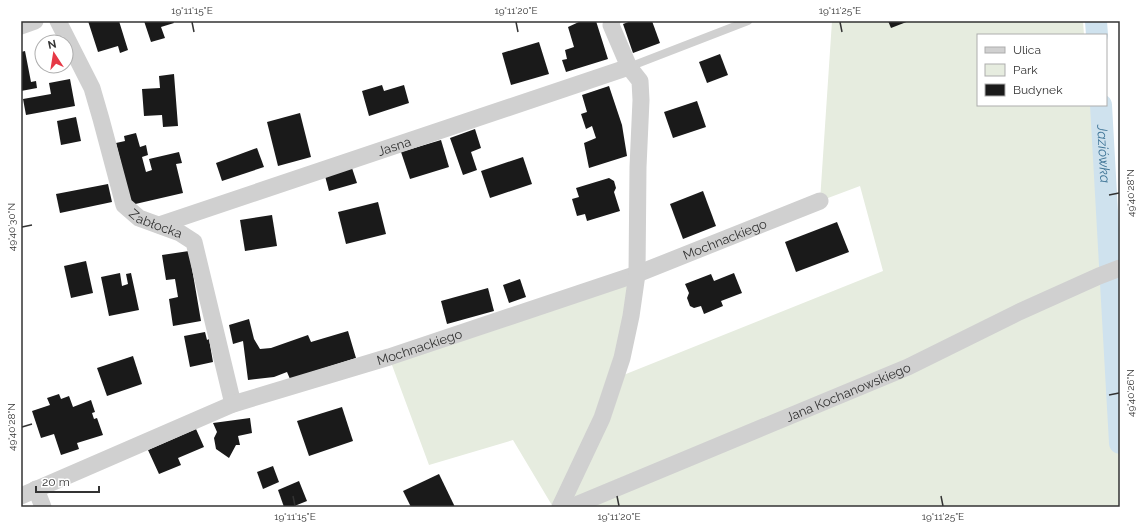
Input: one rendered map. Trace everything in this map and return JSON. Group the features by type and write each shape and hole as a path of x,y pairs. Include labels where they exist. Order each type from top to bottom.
{"street":[{"path":"21,26 35,21"},
{"name":"Zabłocka","path":"58,21 92,88 124,205 140,218 180,233 194,242 233,404"},
{"path":"560,507 602,418 622,358 631,316 637,274 638,167 641,87 640,81 629,67 611,25 612,21"},
{"name":"Jasna","path":"159,225 629,67"},
{"name":"Mochnackiego","path":"28,492 233,404 389,357 637,274 820,201"},
{"name":"Jana Kochanowskiego","path":"571,507 908,367 1019,312 1110,271"},
{"path":"28,492 42,507"}],"lane":[{"path":"629,67 748,21"}],"green space":[{"path":"832,21 1083,21 1084,34 977,34 977,106 1101,106 1120,442 1120,507 553,507 513,440 429,465 389,357 637,267 616,378 883,271 860,186 820,201"}],"building":[{"path":"88,21 119,21 128,50 120,53 118,46 98,52"},
{"path":"144,21 173,21 174,23 161,27 165,38 151,42"},
{"path":"581,21 596,21 608,59 566,72 562,60 567,59 565,50 574,47 568,27"},
{"path":"631,21 652,21 660,43 633,53 623,24"},
{"path":"888,21 909,21 891,28"},
{"path":"539,42 549,74 511,85 502,53"},
{"path":"25,51 31,82 36,81 37,88 21,91 21,52"},
{"path":"720,54 728,75 707,83 699,62"},
{"path":"174,74 178,126 163,127 162,115 144,116 142,89 160,88 159,76"},
{"path":"70,79 75,106 26,115 23,99 51,94 49,83"},
{"path":"382,85 384,91 404,85 409,103 369,116 362,91"},
{"path":"609,86 622,125 627,156 589,168 584,143 596,138 592,126 586,129 581,114 587,112 582,95"},
{"path":"697,101 706,127 673,138 664,112"},
{"path":"300,113 311,157 278,166 267,122"},
{"path":"76,117 81,141 61,145 57,121"},
{"path":"475,129 481,148 471,152 477,170 463,175 450,138"},
{"path":"136,133 140,147 146,145 148,155 142,157 146,172 152,170 149,159 179,152 182,163 176,164 183,193 131,205 116,143 125,141 124,136"},
{"path":"441,140 449,167 410,179 401,152"},
{"path":"257,148 264,167 222,181 216,163"},
{"path":"523,157 532,184 490,198 481,171"},
{"path":"352,168 357,183 329,191 325,176"},
{"path":"609,178 614,181 616,188 614,192 620,211 587,221 585,214 577,216 572,199 579,197 576,188"},
{"path":"108,184 112,202 60,213 56,194"},
{"path":"703,191 716,226 683,239 670,204"},
{"path":"378,202 386,234 346,244 338,212"},
{"path":"272,215 277,246 245,251 240,220"},
{"path":"837,222 849,252 796,272 785,242"},
{"path":"189,251 201,321 173,326 169,299 178,297 175,279 166,280 162,255"},
{"path":"86,261 93,293 71,298 64,266"},
{"path":"120,273 122,286 128,284 126,274 131,273 139,310 109,316 101,277"},
{"path":"734,273 742,293 721,301 723,306 704,314 701,306 694,308 690,306 687,298 689,293 685,284 711,274 714,281"},
{"path":"520,279 526,297 509,303 503,285"},
{"path":"488,288 494,311 447,324 441,301"},
{"path":"249,319 254,339 260,349 271,348 308,335 311,342 348,331 356,358 290,379 287,372 274,377 248,380 243,341 233,344 229,325"},
{"path":"205,332 207,340 209,339 213,362 190,367 184,336"},
{"path":"133,356 142,384 107,396 97,368"},
{"path":"59,394 61,399 69,396 73,407 91,400 95,412 92,413 94,419 97,418 103,435 77,443 79,449 61,455 54,434 41,438 32,411 50,405 47,398"},
{"path":"342,407 353,441 309,456 297,421"},
{"path":"250,418 252,433 238,436 240,445 236,445 229,458 216,449 214,438 217,432 213,423"},
{"path":"196,429 204,447 178,458 181,465 159,474 148,450"},
{"path":"273,466 279,482 263,489 257,472"},
{"path":"439,474 455,507 411,507 403,491"},
{"path":"299,481 307,501 292,507 284,507 278,490"}],"waterway":[{"name":"Jaziówka","path":"1096,21 1097,34"},
{"name":"Jaziówka","path":"1101,106 1120,443"}]}
